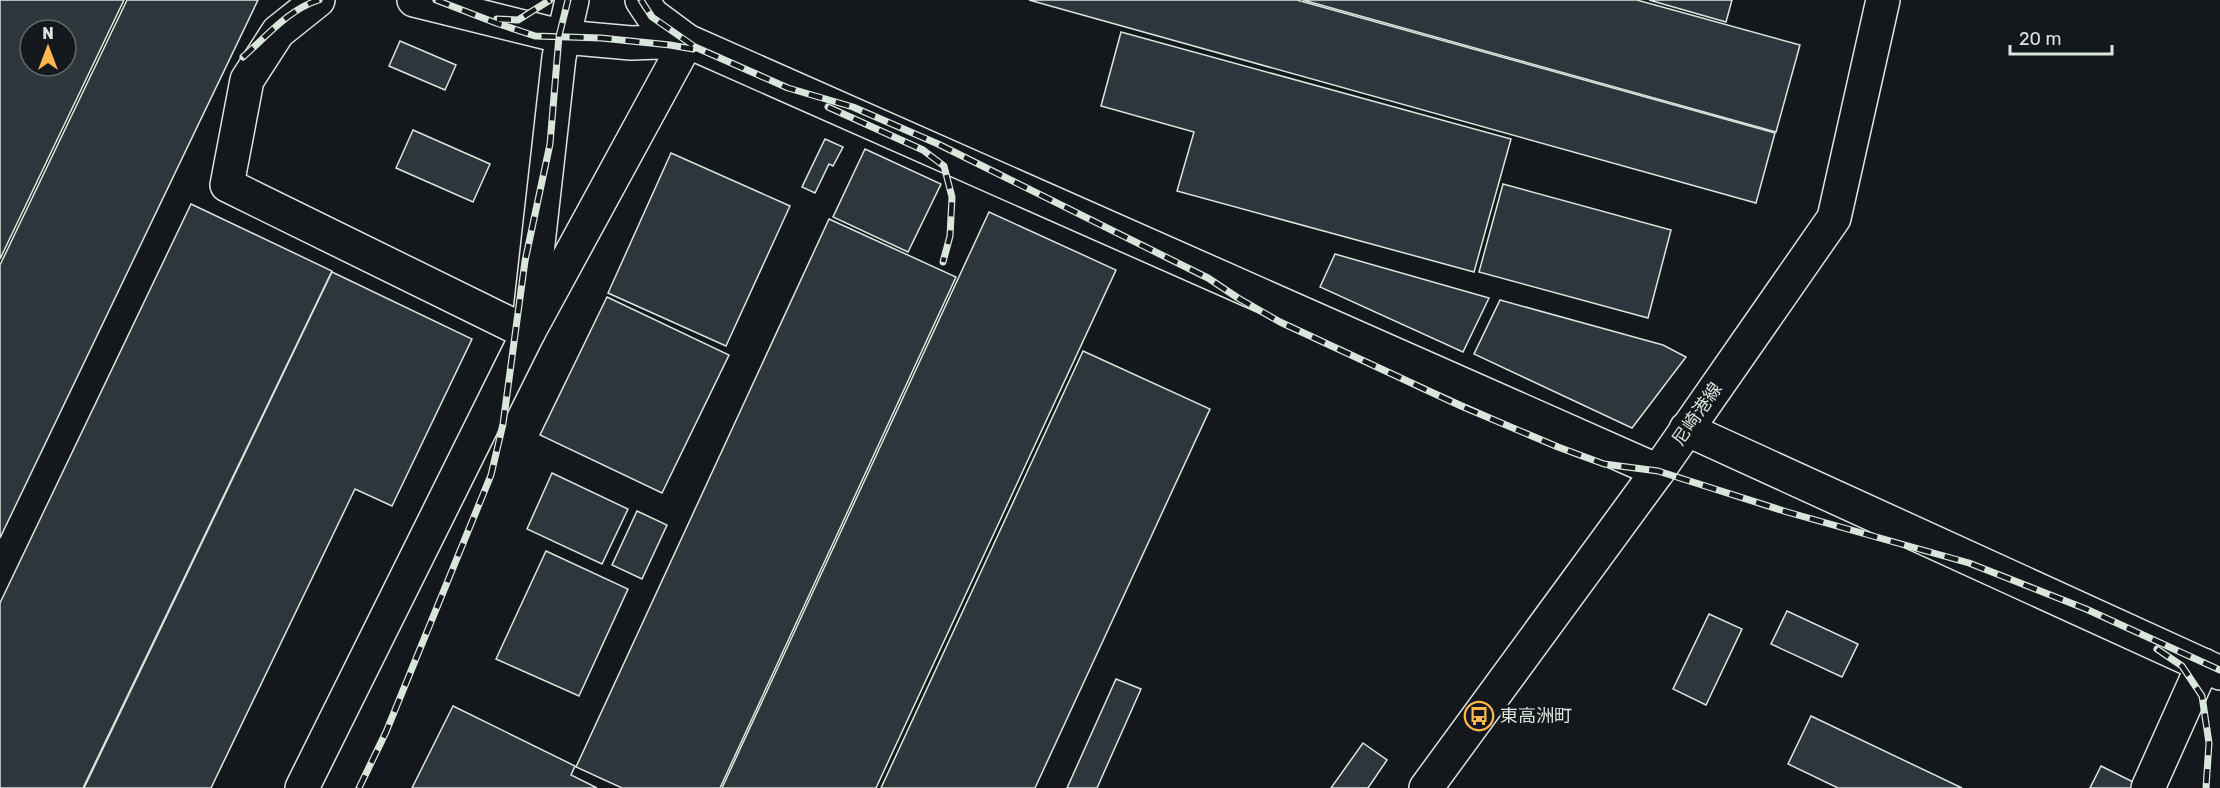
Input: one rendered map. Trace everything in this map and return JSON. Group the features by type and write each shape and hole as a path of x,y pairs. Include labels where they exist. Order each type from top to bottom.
{"main road":[{"path":"318,0 278,32 247,80 227,185 528,333"},
{"path":"414,0 564,37 631,42 687,41"},
{"path":"528,333 559,57 572,0"},
{"path":"642,0 652,15 687,41 1658,471"},
{"name":"尼崎港線","path":"1426,788 1658,471 1834,218 1883,0"},
{"path":"302,788 528,333 687,41"},
{"path":"1686,429 2212,669 2148,788"}],"building":[{"path":"0,0 124,0 0,259"},
{"path":"127,0 258,0 0,538 0,265"},
{"path":"1029,0 1297,0 1775,133 1756,203"},
{"path":"1303,0 1637,0 1800,45 1776,132"},
{"path":"1649,0 1732,0 1726,22"},
{"path":"1121,32 1511,139 1474,272 1177,191 1194,132 1101,106"},
{"path":"400,41 456,65 445,90 389,66"},
{"path":"413,130 490,164 473,202 396,168"},
{"path":"825,139 843,147 833,166 829,164 815,193 802,187"},
{"path":"865,149 941,184 908,252 833,217"},
{"path":"671,153 790,206 726,346 608,293"},
{"path":"1503,184 1671,230 1648,318 1479,272"},
{"path":"191,204 332,271 83,788 0,788 0,603"},
{"path":"989,212 1116,270 876,788 722,788"},
{"path":"829,219 956,277 720,788 622,788 576,767"},
{"path":"1335,254 1489,298 1463,352 1320,287"},
{"path":"332,272 472,339 392,506 355,489 211,788 84,788"},
{"path":"607,297 729,355 662,493 540,435"},
{"path":"1500,300 1663,345 1686,357 1632,428 1474,354"},
{"path":"1083,351 1210,409 1035,788 881,788"},
{"path":"552,473 628,509 602,564 527,529"},
{"path":"637,511 667,525 642,579 612,565"},
{"path":"546,551 628,589 579,696 496,659"},
{"path":"1787,611 1858,644 1842,677 1771,644"},
{"path":"1709,614 1742,629 1706,705 1673,689"},
{"path":"1116,679 1141,689 1097,788 1067,788"},
{"path":"453,706 575,766 571,775 597,788 412,788"},
{"path":"1811,716 1962,788 1838,788 1788,764"},
{"path":"1363,743 1387,760 1368,788 1331,788"},
{"path":"2101,766 2145,788 2090,788"}],"railway":[{"path":"243,57 288,17 319,0"},
{"path":"436,0 535,36 601,38 693,49"},
{"path":"497,19 518,20 550,0"},
{"path":"359,788 386,732 491,475 503,424 525,261 550,144 559,36 568,0"},
{"path":"641,0 652,17 695,47 788,88 853,107 938,144 1208,278 1280,322 1461,406 1604,464 1658,471 1787,512 1969,563 2086,609 2220,670"},
{"path":"828,107 923,150 944,166 952,197 950,236 943,262"},
{"path":"2157,649 2182,666 2202,696 2209,743 2206,788"}],"place":[{"name":"東高洲町","path":"1479,716"}]}
